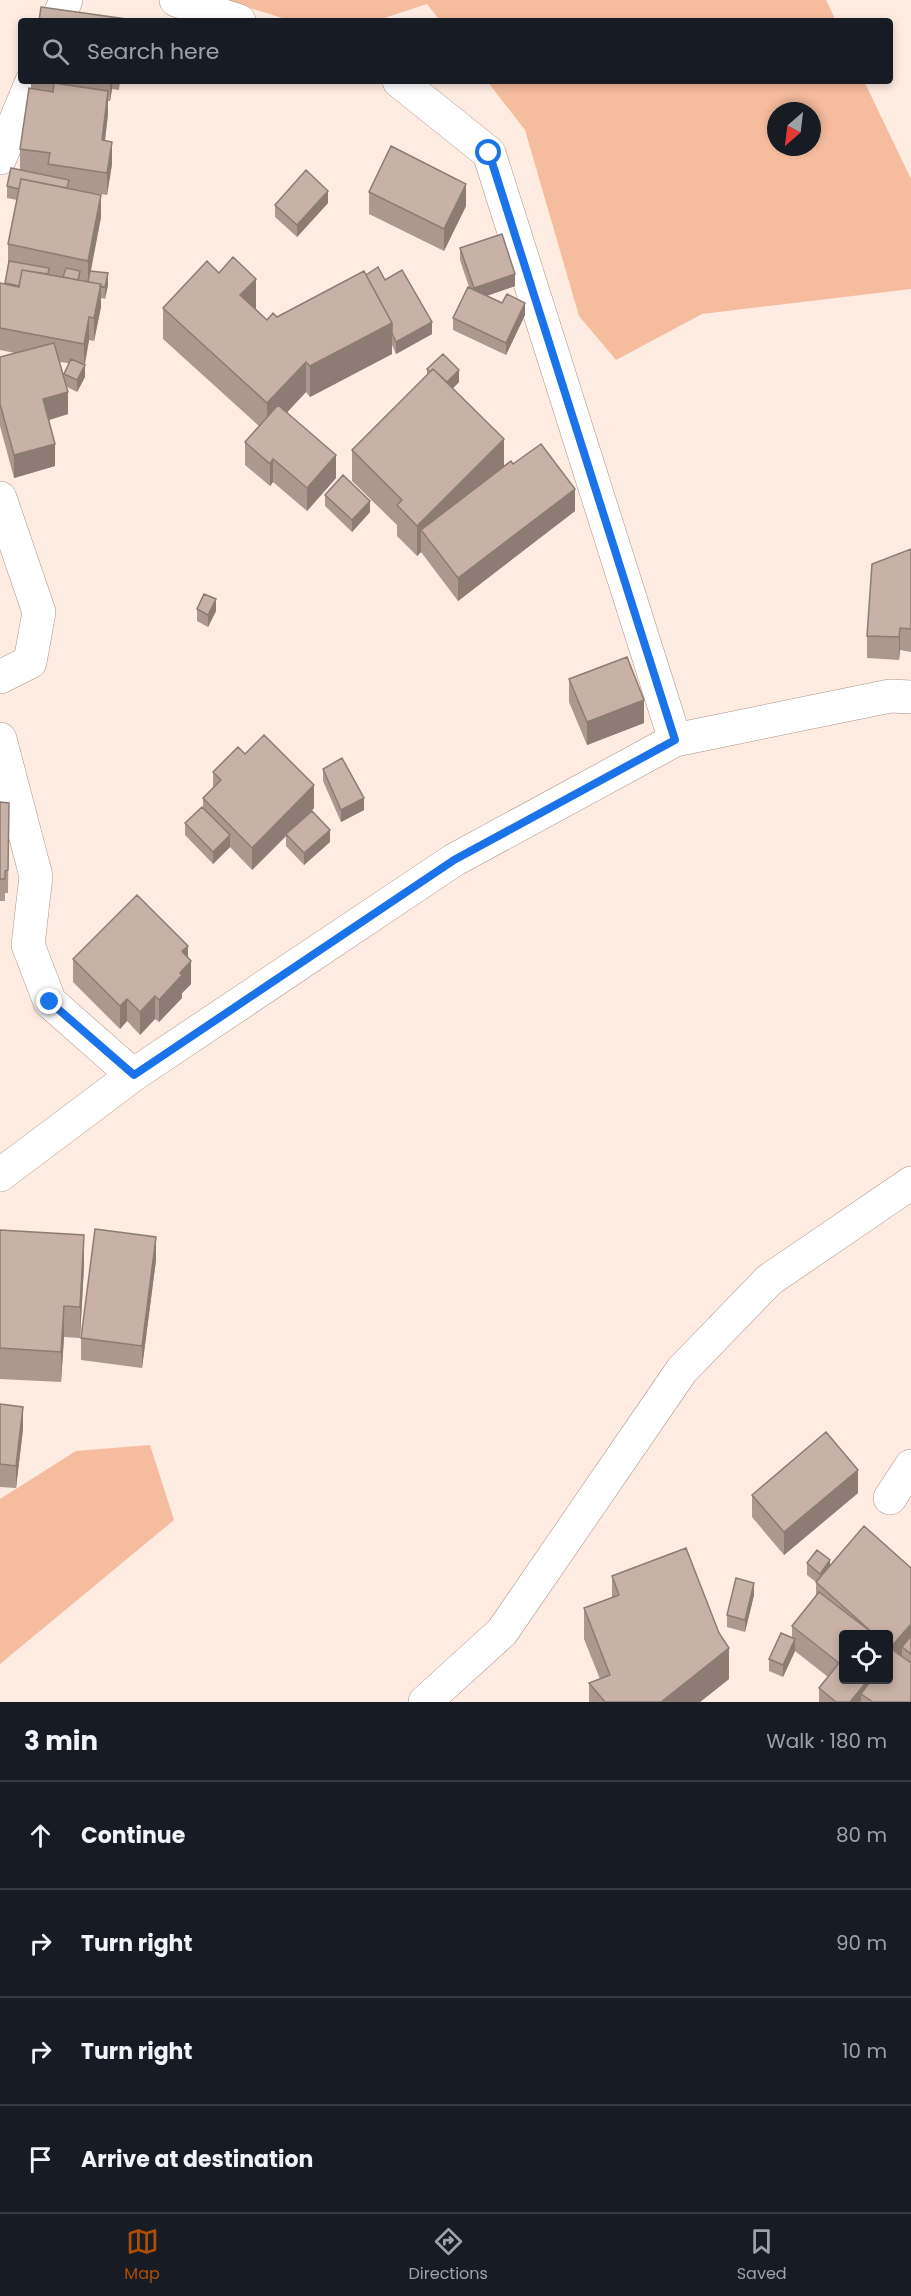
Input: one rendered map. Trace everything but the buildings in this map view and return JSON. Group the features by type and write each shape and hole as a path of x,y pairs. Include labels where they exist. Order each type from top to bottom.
{"street":[{"path":"58,18 66,0"},
{"path":"176,0 229,18"},
{"path":"0,158 31,84"},
{"path":"403,84 489,153 675,740"},
{"path":"0,498 39,612 30,662 0,677"},
{"path":"0,1175 134,1075 454,860 675,740 890,696 911,697"},
{"path":"0,739 36,876 28,945 50,1002 134,1075"},
{"path":"425,1702 502,1632 682,1370 769,1280 911,1183"},
{"path":"890,1498 911,1466"}],"shaded area":[{"path":"224,0 826,0 835,18 438,18 427,4 384,18 282,18"},
{"path":"489,84 865,84 911,179 911,289 702,314 616,360 579,316 525,130"},
{"path":"150,1445 174,1520 0,1664 0,1499 76,1451"}],"route":[{"path":"50,1002 134,1075 454,860 675,740 489,153"}]}
